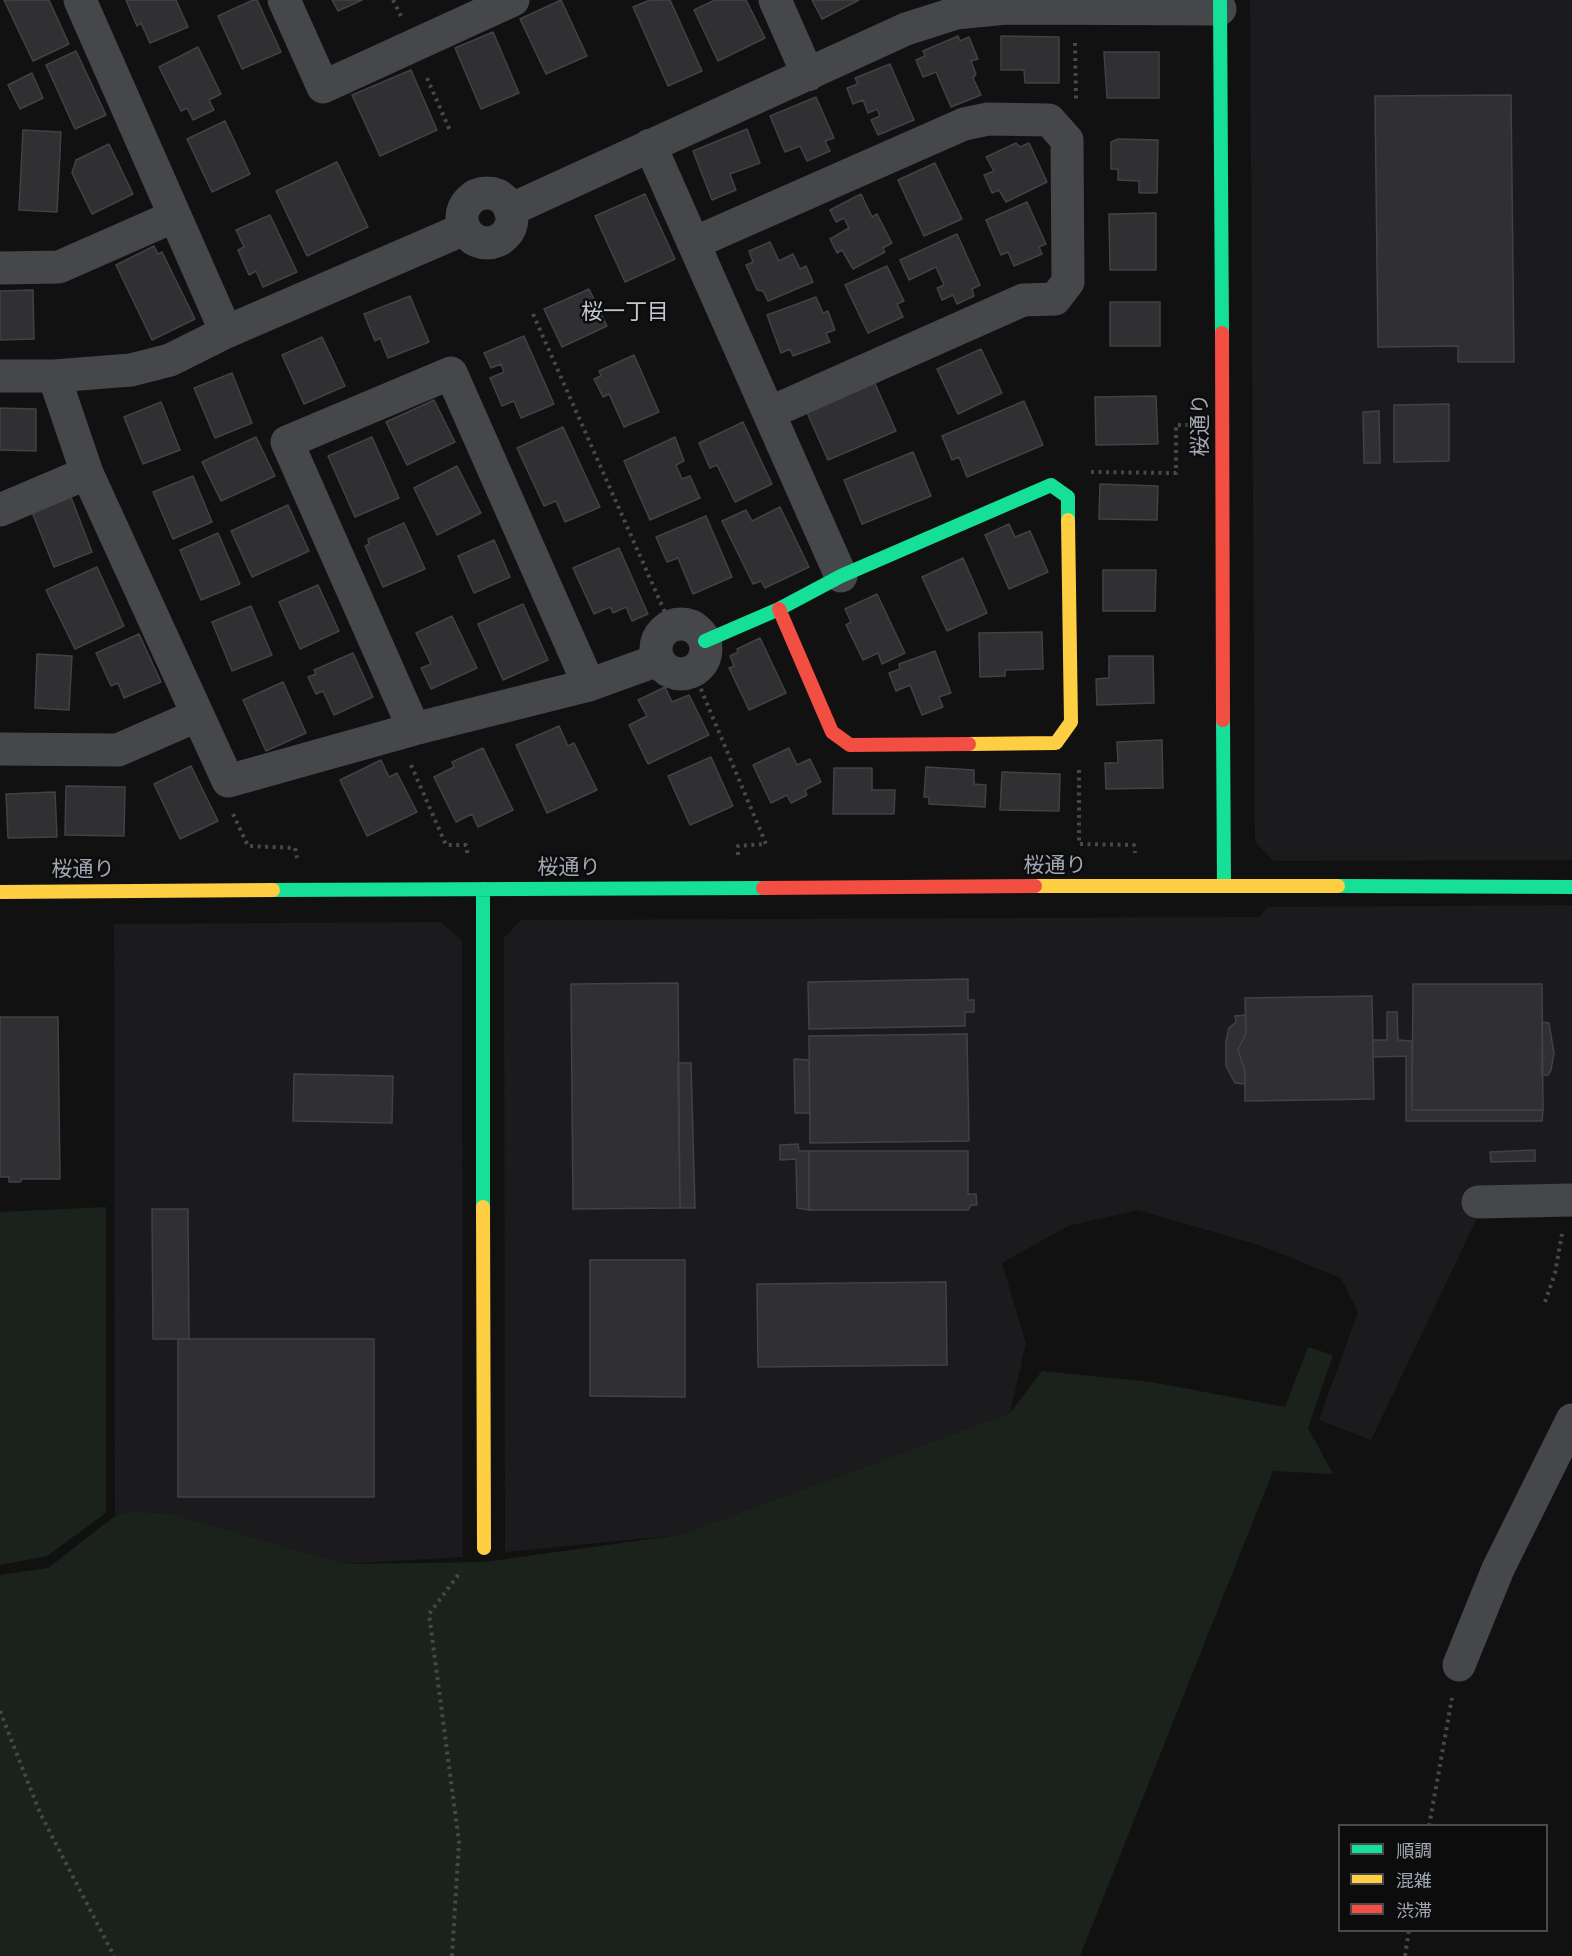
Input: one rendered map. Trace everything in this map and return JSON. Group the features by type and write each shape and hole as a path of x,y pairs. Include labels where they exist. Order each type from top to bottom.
{"street":[{"path":"80,0 226,332"},
{"path":"284,0 324,87 513,0"},
{"path":"775,0 808,75"},
{"path":"0,376 54,376 131,370 170,360 226,332 464,228 462,213 470,199 477,195 485,193 501,197 510,210 906,29 956,13 1005,8 1220,5"},
{"name":"桜通り","path":"0,892 1224,886 1220,5"},
{"path":"694,243 964,124 988,119 1049,120 1067,140 1068,282 1055,299 1023,300 769,413"},
{"path":"651,145 841,576"},
{"path":"0,268 59,267 175,216"},
{"path":"406,731 287,442 451,373 589,685"},
{"path":"54,376 87,473 196,716 228,781 406,731 589,685 658,660"},
{"path":"0,510 87,473"},
{"path":"705,641 779,609 841,576 1051,485 1068,497 1071,722 1056,743 850,745 832,732 779,609"},
{"path":"687,625 701,633 705,641 705,658 694,672 678,675 670,672 658,660 656,653 659,637 671,626 687,625"},
{"path":"0,750 118,750 196,716"},
{"path":"1224,886 1572,887"},
{"path":"483,890 484,1548"},
{"path":"1478,1202 1567,1200"},
{"path":"1459,1665 1498,1569 1572,1420"}],"path":[{"path":"1067,140 1076,106 1074,36"},
{"path":"533,314 671,626"},
{"path":"1051,485 1081,472 1176,473 1176,425 1195,424"},
{"path":"694,672 766,844 738,846 738,865"},
{"path":"1071,722 1079,755 1079,844 1134,845 1136,863"},
{"path":"406,731 446,845 466,845 470,866"},
{"path":"228,781 223,793 248,846 295,848 299,867"},
{"path":"1545,1302 1562,1241 1567,1200"},
{"path":"452,1956 459,1842 429,1614 467,1562 484,1548"},
{"path":"1429,1824 1459,1665"},
{"path":"0,1711 40,1813 114,1956"},
{"path":"1405,1956 1409,1932"}],"shaded area":[{"path":"1250,0 1572,0 1572,860 1274,861 1255,842"},
{"path":"1572,905 1572,1192 1480,1212 1371,1440 1319,1420 1358,1312 1341,1278 1262,1246 1138,1210 1068,1226 1002,1263 1026,1343 1010,1413 679,1535 505,1552 504,938 521,920 1259,917 1268,907"},
{"path":"441,922 462,941 463,1557 345,1564 173,1514 130,1511 115,1516 114,924"},
{"path":"106,1207 106,1513 47,1556 0,1565 0,1212"},
{"path":"1308,1347 1333,1355 1308,1428 1333,1474 1273,1471 1080,1956 0,1956 0,1575 48,1568 115,1516 130,1511 173,1514 345,1564 484,1562 679,1535 1010,1413 1042,1371 1151,1382 1285,1407"}],"building":[{"path":"4,0 49,0 69,44 33,61"},
{"path":"126,0 176,0 188,27 150,43 141,23 137,26"},
{"path":"257,0 281,52 242,69 218,16"},
{"path":"332,0 362,0 338,11"},
{"path":"561,0 587,56 546,74 520,19"},
{"path":"650,0 670,0 702,71 668,86 633,7"},
{"path":"715,0 746,0 765,38 718,61 694,10"},
{"path":"812,0 859,0 822,19"},
{"path":"493,32 519,93 481,109 455,48"},
{"path":"958,36 960,41 969,37 978,59 971,61 976,74 973,78 981,95 951,107 936,72 923,77 916,60 925,56 923,51"},
{"path":"1001,36 1059,37 1059,83 1025,83 1024,70 1001,70"},
{"path":"198,47 221,94 209,100 214,110 193,120 187,108 181,111 159,67"},
{"path":"76,51 106,115 75,129 46,65"},
{"path":"1104,52 1159,52 1159,98 1107,98"},
{"path":"890,64 914,120 878,135 871,120 880,116 877,109 868,113 863,100 853,104 847,88 858,84 855,78"},
{"path":"411,70 437,130 380,156 352,95"},
{"path":"32,73 43,98 20,109 8,85"},
{"path":"1511,95 1514,362 1458,362 1458,346 1378,347 1375,96"},
{"path":"816,97 834,138 825,141 830,151 807,161 800,146 785,152 770,116"},
{"path":"225,121 250,174 212,192 187,139"},
{"path":"747,129 760,163 730,174 736,190 712,200 693,151"},
{"path":"23,130 61,132 57,212 19,210"},
{"path":"1118,139 1158,140 1157,193 1139,193 1139,181 1118,180 1118,169 1111,169 1111,142"},
{"path":"1016,143 1020,147 1029,143 1047,182 1006,202 999,190 992,193 984,175 994,171 986,157"},
{"path":"109,144 133,194 92,214 72,173 76,160"},
{"path":"337,162 368,227 307,256 276,191"},
{"path":"935,163 962,219 924,236 898,180"},
{"path":"645,194 675,259 625,282 595,216"},
{"path":"861,194 872,217 877,214 892,243 883,248 885,252 853,269 842,250 837,253 830,239 849,228 844,218 836,222 830,210"},
{"path":"1027,202 1046,244 1039,247 1042,254 1014,266 1008,252 1001,255 986,220"},
{"path":"1156,213 1156,270 1110,270 1109,214"},
{"path":"270,215 297,272 263,287 256,271 249,275 238,250 244,247 236,230"},
{"path":"957,234 980,285 972,289 974,296 957,304 953,295 942,300 937,288 944,285 936,267 909,280 900,260"},
{"path":"770,242 779,261 793,254 800,269 806,266 813,282 768,301 763,291 757,290 746,265 753,262 749,251"},
{"path":"154,246 158,254 162,252 195,319 152,340 116,265"},
{"path":"887,266 904,301 897,304 903,317 868,333 845,285"},
{"path":"589,289 607,326 562,347 544,309"},
{"path":"33,290 34,339 0,340 0,291"},
{"path":"410,296 429,342 388,358 380,338 375,341 364,314"},
{"path":"816,297 823,313 828,311 835,330 826,333 830,342 793,356 790,349 781,353 767,315"},
{"path":"1110,302 1160,302 1160,346 1110,346"},
{"path":"524,336 554,404 521,418 514,401 502,406 490,378 504,372 501,364 491,368 484,353"},
{"path":"322,337 345,386 304,404 282,355"},
{"path":"981,349 1002,393 958,414 937,369"},
{"path":"634,355 659,412 624,427 609,394 603,397 594,379 601,376 599,371"},
{"path":"232,373 252,423 215,438 194,388"},
{"path":"873,379 896,431 828,460 805,408"},
{"path":"1156,396 1158,444 1096,445 1095,397"},
{"path":"434,400 455,442 407,465 386,422"},
{"path":"1024,401 1043,445 967,477 959,457 952,460 942,436"},
{"path":"161,402 180,450 143,464 124,417"},
{"path":"1449,404 1449,461 1394,462 1394,405"},
{"path":"0,408 36,409 36,451 0,450"},
{"path":"1379,411 1380,463 1364,463 1363,412"},
{"path":"743,422 772,484 735,502 717,465 710,468 699,443"},
{"path":"563,427 600,507 565,522 556,501 544,506 517,448"},
{"path":"256,437 275,476 221,501 202,462"},
{"path":"372,437 399,498 355,517 328,456"},
{"path":"675,437 684,461 676,465 682,479 690,476 700,498 650,520 624,461"},
{"path":"913,452 931,496 862,524 844,480"},
{"path":"457,466 481,513 437,535 414,488"},
{"path":"193,476 212,522 173,539 153,492"},
{"path":"1100,484 1158,486 1157,520 1099,519"},
{"path":"71,497 92,552 54,567 32,512"},
{"path":"288,505 309,551 252,577 231,531"},
{"path":"780,507 809,567 765,588 761,581 753,584 722,521 746,510 752,521"},
{"path":"706,516 732,577 693,594 678,558 667,562 656,537"},
{"path":"404,523 425,569 383,587 365,546 369,544 368,539"},
{"path":"1009,524 1015,537 1030,531 1048,572 1009,589 985,535"},
{"path":"218,533 240,584 201,600 180,550"},
{"path":"494,540 510,577 474,593 458,556"},
{"path":"619,548 648,614 632,621 626,607 613,613 610,607 594,614 573,568"},
{"path":"963,558 987,613 947,631 922,577"},
{"path":"97,567 124,626 75,649 46,590"},
{"path":"1103,570 1156,570 1155,611 1103,611"},
{"path":"318,585 339,631 300,649 279,602"},
{"path":"877,594 905,653 882,664 878,653 863,660 846,625 851,622 845,609"},
{"path":"523,604 548,660 503,680 478,624"},
{"path":"251,606 272,655 232,671 212,622"},
{"path":"452,616 477,668 431,689 421,668 431,664 416,633"},
{"path":"1042,632 1043,669 1005,670 1005,676 980,677 979,633"},
{"path":"139,634 161,682 124,698 118,683 111,686 96,653"},
{"path":"760,638 786,693 749,710 729,668 734,666 730,656 738,652 737,649"},
{"path":"935,651 951,693 939,697 943,707 922,715 910,685 896,691 889,673 900,669 899,664"},
{"path":"353,653 373,697 334,715 323,691 316,694 308,677 316,674 314,670"},
{"path":"37,654 72,656 69,710 35,708"},
{"path":"1109,656 1153,656 1154,703 1097,705 1096,679 1109,678"},
{"path":"283,682 306,733 266,751 243,700"},
{"path":"665,687 672,702 689,695 709,735 648,764 629,725 647,716 638,700"},
{"path":"559,726 568,746 574,743 597,790 547,813 516,745"},
{"path":"1162,740 1163,788 1106,789 1105,763 1118,763 1117,742"},
{"path":"483,748 513,810 478,827 472,814 456,822 434,777 454,767 452,762"},
{"path":"789,748 797,765 810,759 821,782 805,790 807,795 791,803 787,795 771,803 753,765"},
{"path":"711,757 733,806 690,825 668,776"},
{"path":"381,760 389,777 397,773 417,812 367,836 340,780"},
{"path":"191,766 218,821 180,839 154,784"},
{"path":"926,767 974,770 974,784 986,785 985,807 929,804 929,797 924,797"},
{"path":"834,768 872,768 872,790 895,790 894,814 833,814"},
{"path":"1002,772 1060,774 1059,811 1000,810"},
{"path":"66,786 125,787 124,836 65,835"},
{"path":"55,792 57,837 8,838 6,794"},
{"path":"968,979 968,1000 974,1000 974,1012 965,1012 965,1026 809,1029 808,982"},
{"path":"678,983 680,1208 573,1209 571,984"},
{"path":"1413,984 1542,984 1543,1110 1412,1110"},
{"path":"1372,996 1374,1099 1245,1101 1245,1071 1238,1050 1246,1033 1245,998"},
{"path":"1387,1012 1397,1012 1398,1040 1412,1041 1412,1110 1543,1110 1542,1121 1406,1121 1406,1056 1373,1057 1373,1040 1387,1040"},
{"path":"1246,1015 1246,1033 1238,1050 1245,1071 1245,1084 1235,1083 1226,1066 1226,1041 1229,1028 1236,1022 1235,1016"},
{"path":"0,1017 58,1017 60,1179 22,1179 20,1182 9,1182 9,1177 0,1177"},
{"path":"1542,1022 1549,1023 1554,1053 1548,1075 1542,1075"},
{"path":"967,1034 969,1141 810,1143 809,1036"},
{"path":"794,1059 809,1060 810,1113 795,1113"},
{"path":"678,1063 691,1063 695,1208 680,1208"},
{"path":"294,1074 393,1076 392,1123 293,1121"},
{"path":"798,1144 799,1151 809,1151 809,1210 797,1208 796,1159 780,1160 780,1145"},
{"path":"1535,1150 1535,1161 1491,1162 1490,1152"},
{"path":"809,1151 968,1151 968,1194 976,1194 977,1205 971,1205 968,1210 809,1210"},
{"path":"152,1209 188,1209 189,1339 153,1339"},
{"path":"590,1260 685,1260 685,1397 590,1396"},
{"path":"946,1282 947,1365 758,1367 757,1284"},
{"path":"178,1339 374,1339 374,1497 178,1497"}],"traffic: fast":[{"path":"1220,0 1222,333"},
{"path":"705,641 779,609 841,576 1051,485 1068,497 1068,520"},
{"path":"1223,720 1224,886"},
{"path":"1338,886 1572,887"},
{"path":"273,890 763,888"},
{"path":"483,889 483,1207"}],"traffic: slow":[{"path":"969,744 1056,743 1071,722 1068,520"},
{"path":"1035,886 1338,886"},
{"path":"0,892 273,890"},
{"path":"483,1207 484,1548"}],"traffic: jam":[{"path":"1222,333 1223,720"},
{"path":"779,609 832,732 850,745 969,744"},
{"path":"763,888 1035,886"}],"district":[{"name":"桜一丁目","path":"625,313"}]}
